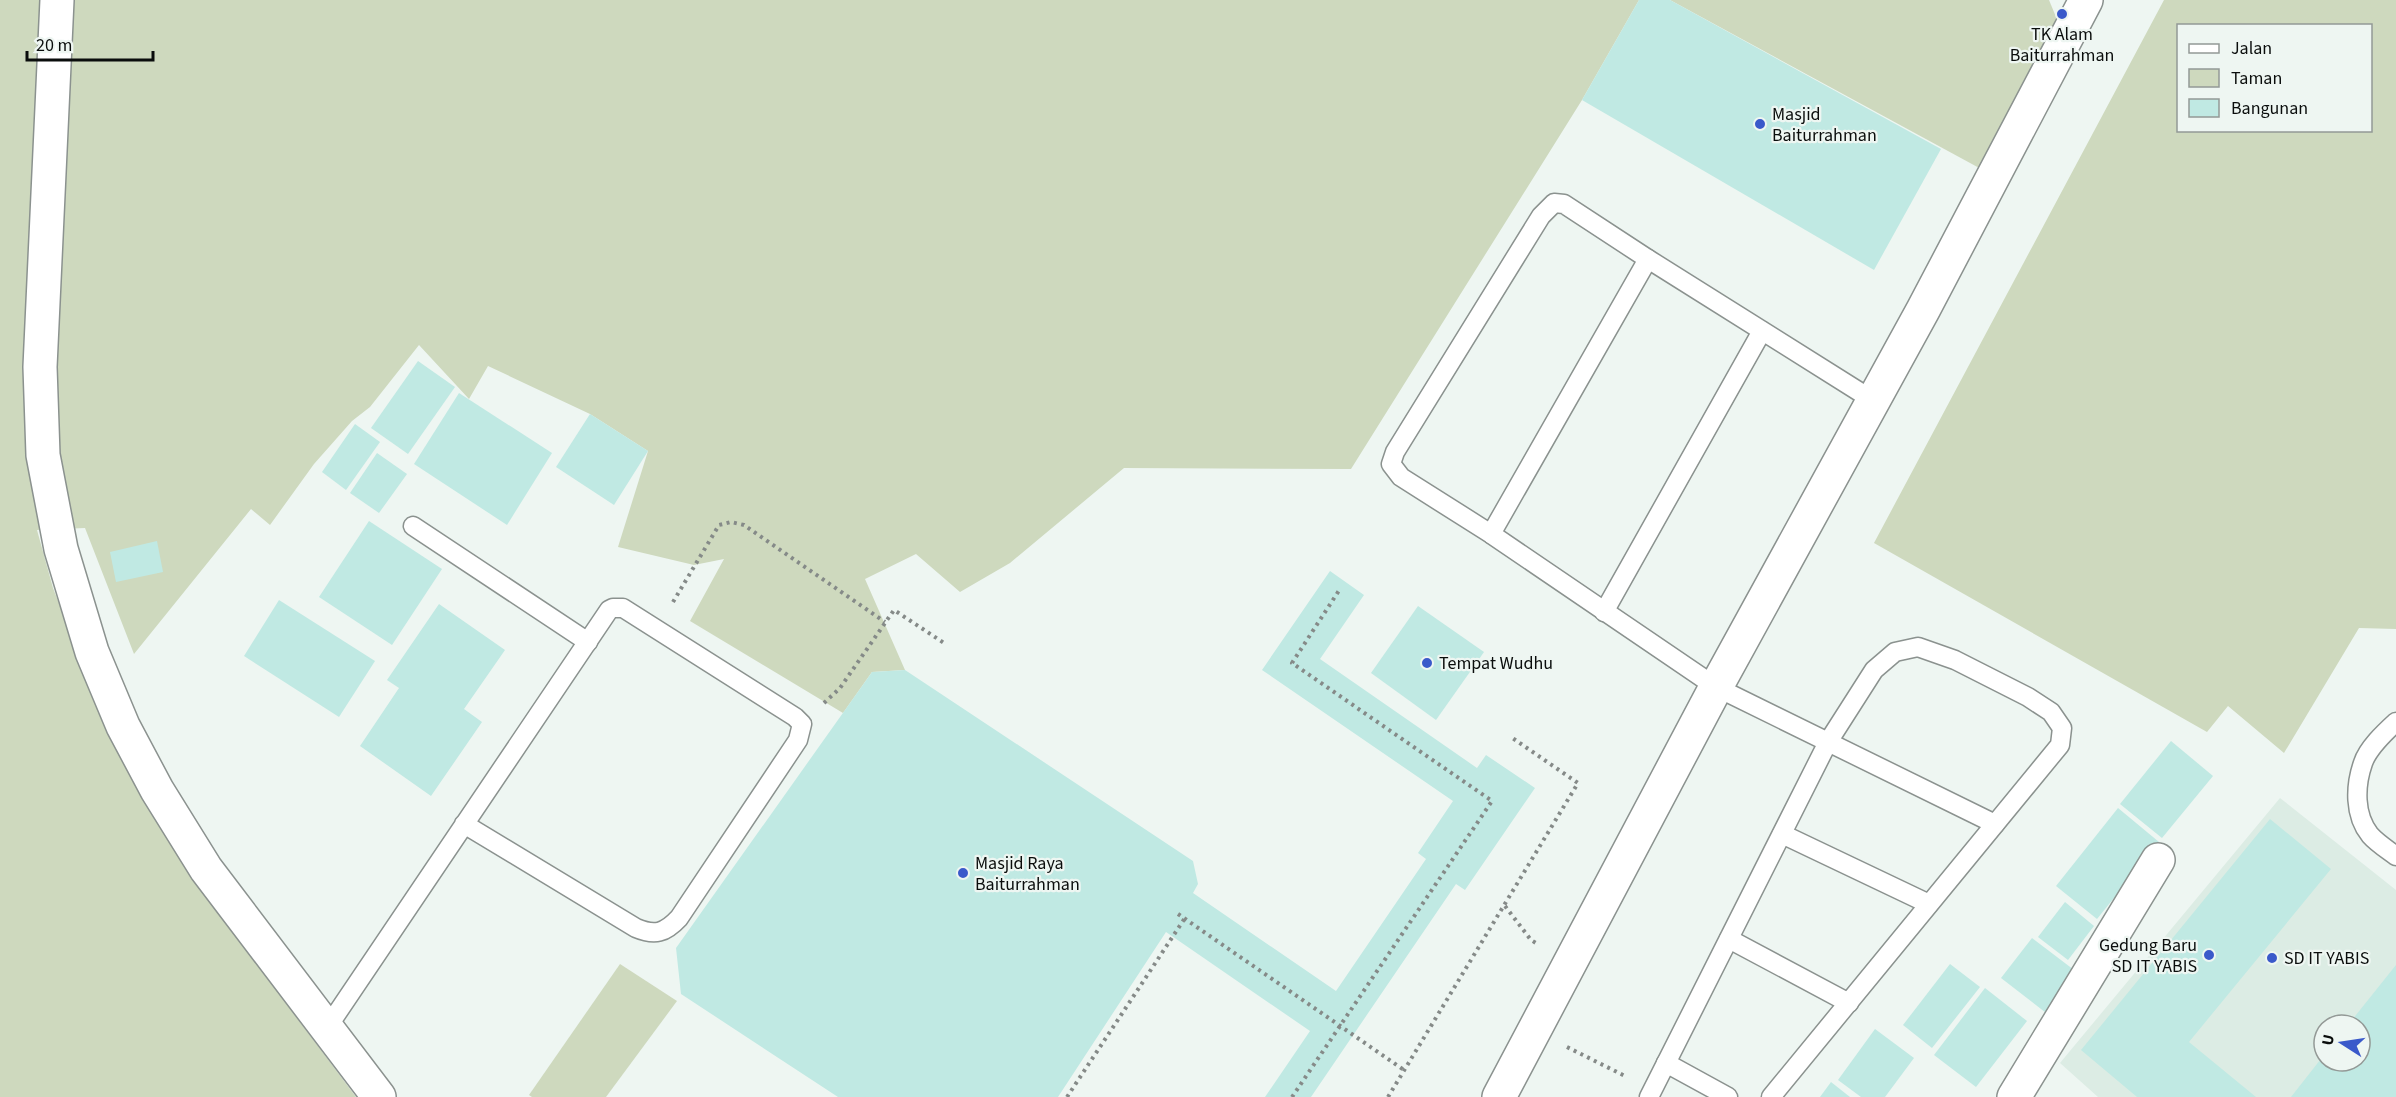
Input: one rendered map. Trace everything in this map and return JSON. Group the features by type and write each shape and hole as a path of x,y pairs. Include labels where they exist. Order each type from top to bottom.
{"street":[{"path":"57,0 40,367 43,456 61,549 92,652 123,726 157,790 206,869 379,1097"},
{"path":"1499,1097 1716,687 1874,401 2086,0"},
{"path":"2014,1097 2158,860"}],"lane":[{"path":"1874,401 1564,204 1554,203 1547,208 1395,452 1391,464 1401,477 1491,534 1716,687 1995,824"},
{"path":"1491,534 1648,259"},
{"path":"1604,612 1762,331"},
{"path":"413,526 588,642"},
{"path":"327,1028 464,824 609,610 623,608 795,717 802,724 798,740 685,908 670,927 660,933 647,933 636,928 464,824"},
{"path":"1651,1094 1828,742 1874,670 1895,652 1918,647 1955,660 2028,697 2051,712 2062,728 2060,745 1771,1097"},
{"path":"2396,722 2363,761 2357,790 2358,812 2370,835 2396,856"},
{"path":"1782,834 1929,904"},
{"path":"1729,939 1849,1003"},
{"path":"1666,1063 1728,1097"}],"path":[{"path":"669,608 719,525 731,522 744,525 885,622"},
{"path":"1292,1097 1492,801 1292,663 1340,589"},
{"path":"802,724 840,688 894,610 944,643"},
{"path":"1388,1097 1578,783 1511,737"},
{"path":"1505,906 1531,940 1571,962"},
{"path":"1178,914 1404,1070"},
{"path":"1067,1097 1185,918"},
{"path":"1534,1031 1651,1094"}],"shaded area":[{"name":"SD IT YABIS","path":"2280,798 2396,890 2396,1097 2098,1097 2060,1063"}],"green space":[{"path":"0,0 1639,0 1582,100 1351,469 1124,468 1010,563 960,592 916,554 865,579 905,670 872,672 843,713 690,621 724,559 694,565 618,547 648,451 590,414 488,366 469,399 419,345 370,407 352,421 314,464 270,525 251,509 134,654 85,528 37,530 53,588 94,694 194,880 356,1097 0,1097"},
{"path":"1670,0 2049,0 2061,29 1994,176"},
{"path":"2164,0 2396,0 2396,629 2359,628 2284,753 2228,706 2207,732 1874,543"},
{"path":"620,964 677,1001 606,1097 532,1097 529,1095"}],"building":[{"name":"Masjid Baiturrahman","path":"1639,0 1670,0 1941,149 1874,270 1582,100"},
{"path":"418,361 455,387 408,454 371,428"},
{"path":"459,393 552,453 507,525 414,464"},
{"path":"590,414 648,451 614,505 556,467"},
{"path":"355,424 380,442 346,490 322,472"},
{"path":"377,453 407,474 379,513 350,493"},
{"path":"369,521 442,569 392,645 319,597"},
{"path":"157,541 163,572 116,582 110,552"},
{"name":"Masjid Raya Baiturrahman","path":"1330,571 1364,595 1320,659 1477,768 1486,755 1535,788 1465,890 1456,884 1311,1097 1265,1097 1310,1031 1166,932 1058,1097 838,1097 681,994 676,948 872,672 905,670 1193,861 1198,884 1193,893 1336,991 1426,859 1418,853 1453,801 1262,670"},
{"path":"279,600 375,661 339,717 244,656"},
{"path":"439,604 505,650 464,709 482,722 431,796 360,746 399,688 387,680"},
{"name":"Tempat Wudhu","path":"1418,606 1484,652 1436,720 1371,673"},
{"path":"2171,741 2213,776 2162,838 2120,804"},
{"path":"2118,808 2159,842 2097,919 2056,886"},
{"name":"Gedung Baru SD IT YABIS","path":"2270,819 2331,869 2189,1042 2256,1097 2137,1097 2081,1050"},
{"path":"2065,902 2094,926 2068,960 2038,937"},
{"path":"2032,938 2082,976 2050,1016 2001,978"},
{"path":"1950,964 1980,987 1932,1048 1903,1025"},
{"path":"2396,965 2396,1097 2291,1097 2312,1070 2312,1073 2372,1073 2372,1013 2358,1013"},
{"path":"1985,988 2027,1021 1976,1087 1934,1055"},
{"path":"1875,1029 1914,1058 1885,1097 1861,1097 1838,1080"},
{"path":"1831,1082 1850,1097 1820,1097"}],"place":[{"name":"TK Alam Baiturrahman","path":"2062,14"},
{"name":"Masjid Baiturrahman","path":"1760,124"},
{"name":"Tempat Wudhu","path":"1427,663"},
{"name":"Masjid Raya Baiturrahman","path":"963,873"},
{"name":"Gedung Baru SD IT YABIS","path":"2209,955"},
{"name":"SD IT YABIS","path":"2272,958"}]}
